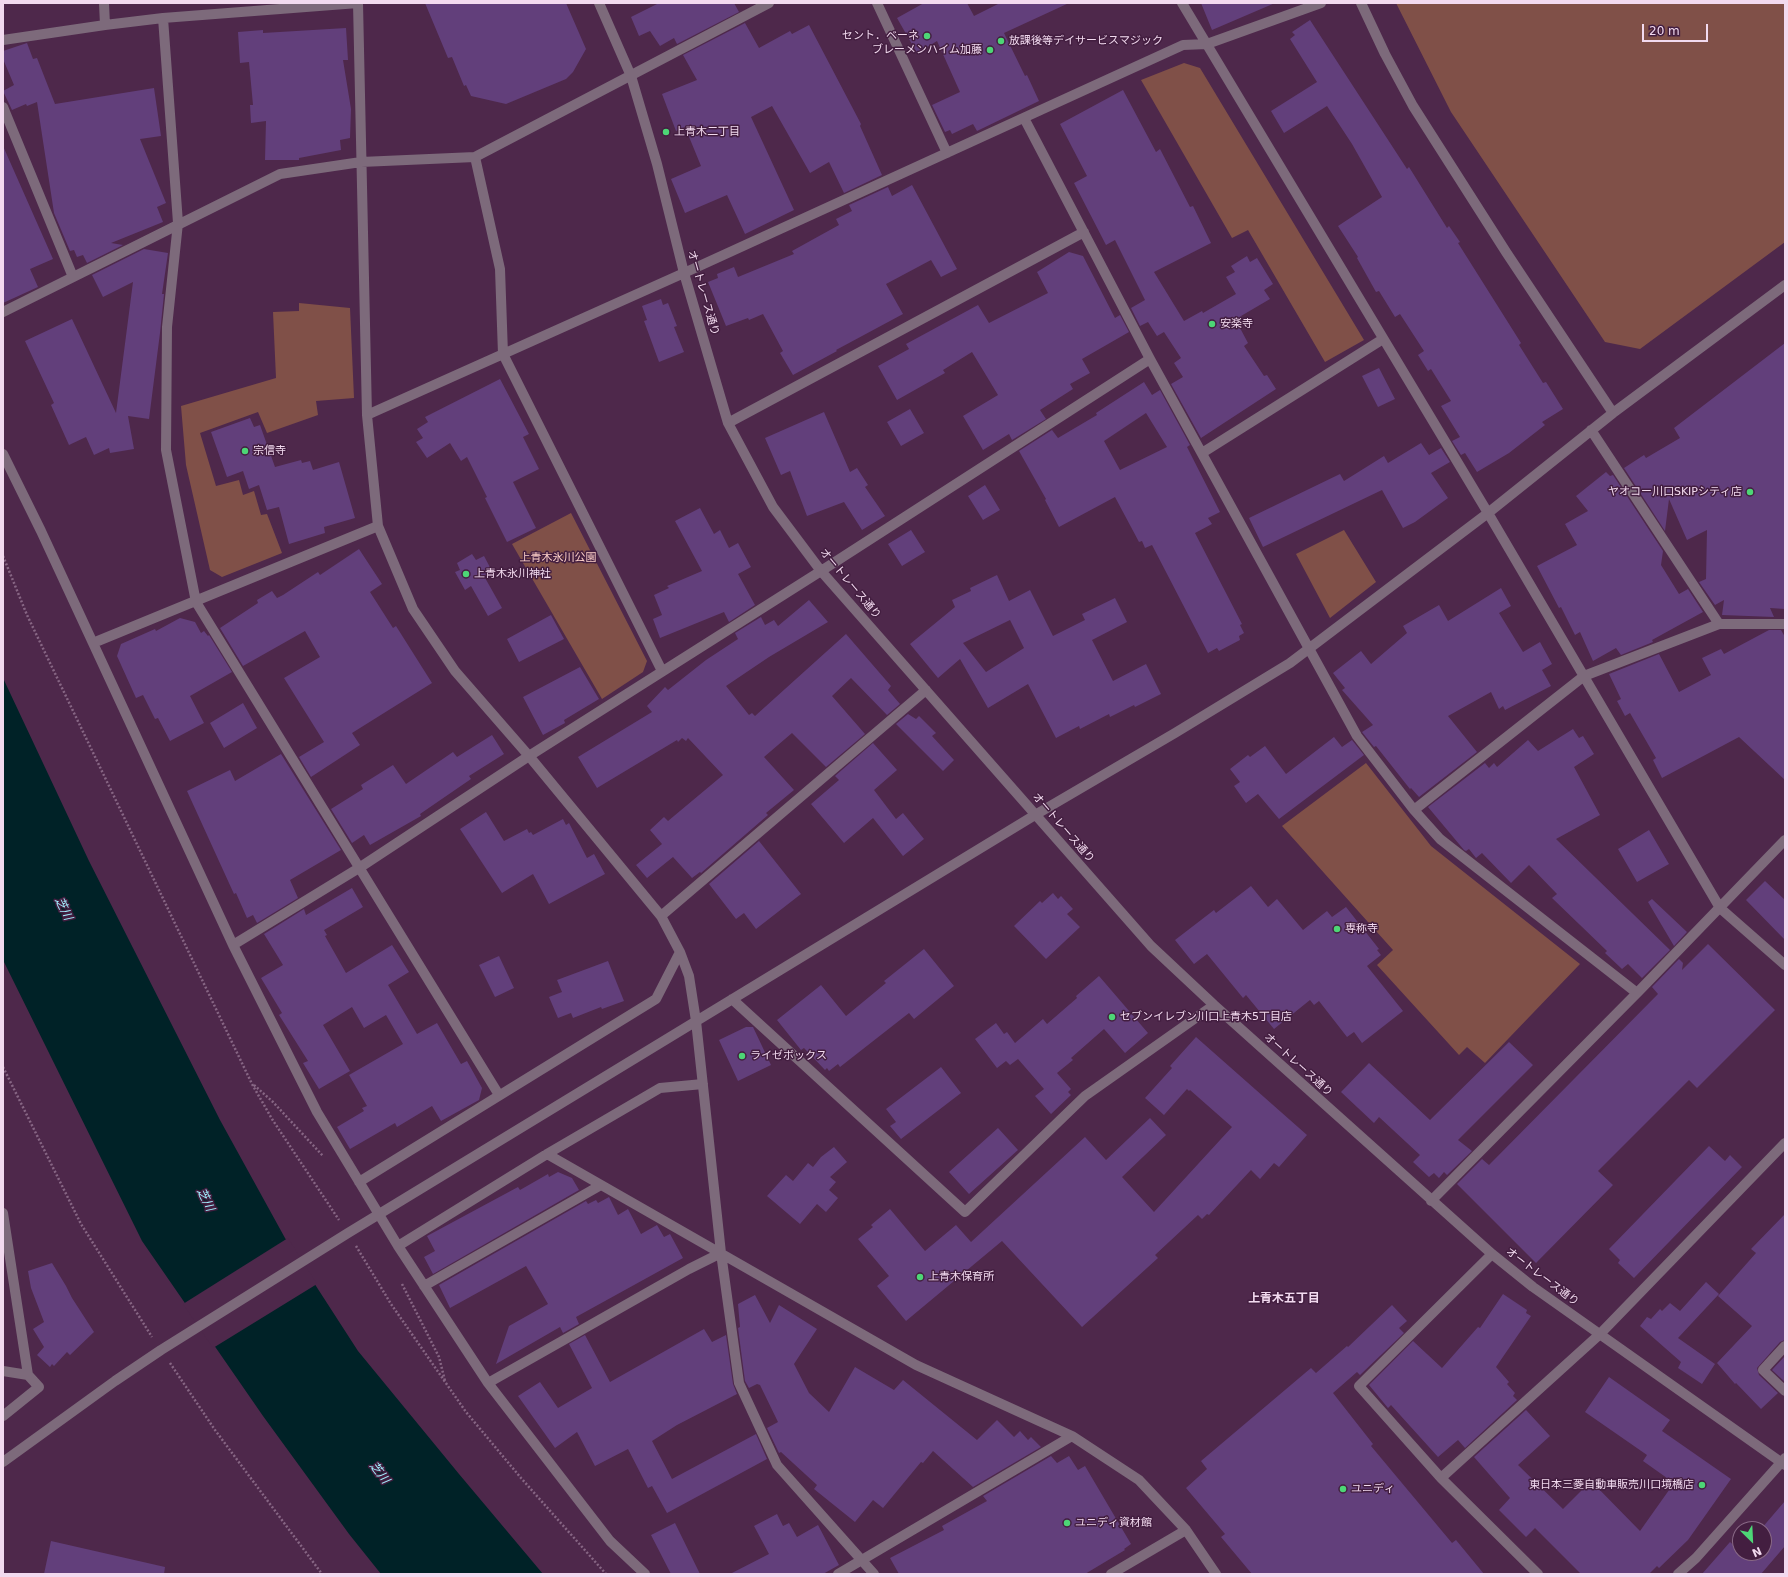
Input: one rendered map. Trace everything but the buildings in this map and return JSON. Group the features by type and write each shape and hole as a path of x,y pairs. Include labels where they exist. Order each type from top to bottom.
{"street":[{"path":"104,3 105,25"},
{"path":"3,40 163,18 358,3 367,415 378,526 413,610 456,671 529,756 660,916 680,952 689,976 696,1021 722,1253 739,1383 777,1465 874,1574"},
{"name":"オートレース通り","path":"599,3 631,76 657,164 684,272 728,423 773,507 821,571 1151,946 1214,1005 1431,1201 1533,1287 1784,1462"},
{"path":"3,312 280,174 361,162 475,157 769,3"},
{"path":"878,3 947,153"},
{"path":"1182,3 1488,513 1720,908 1785,964"},
{"path":"367,415 1183,45 1207,44 1321,3"},
{"path":"1361,3 1385,54 1413,106 1506,252 1613,413"},
{"path":"163,18 178,224 167,326 166,450 196,602 499,1095"},
{"path":"3,107 74,277"},
{"path":"1024,118 1150,359 1357,736 1414,810 1440,839 1637,993"},
{"path":"475,157 500,269 503,354 662,671"},
{"path":"728,423 1084,232"},
{"path":"3,1462 161,1350 348,1233 1035,815 1175,733 1310,650 1488,513 1613,413 1785,285"},
{"path":"1202,453 1383,339"},
{"path":"233,945 359,868 529,756 821,571 1150,359"},
{"path":"1591,430 1719,624"},
{"path":"3,454 233,945 317,1112 398,1246 488,1383 610,1541 645,1574"},
{"path":"93,644 378,526"},
{"path":"1414,810 1584,676 1719,624 1785,624"},
{"path":"660,916 926,690"},
{"path":"1431,1201 1637,993 1785,840"},
{"path":"359,1182 656,999 680,952"},
{"path":"732,999 965,1212 1085,1096 1214,1005"},
{"path":"398,1246 547,1154 660,1088 702,1084"},
{"path":"1441,1478 1600,1334 1785,1143"},
{"path":"547,1154 916,1365 1072,1436 1139,1480 1186,1530 1216,1574"},
{"path":"424,1286 601,1185"},
{"path":"3,1213 28,1375 39,1387 3,1416"},
{"path":"488,1383 689,1269 722,1253"},
{"path":"1492,1254 1359,1386 1441,1478 1538,1574"},
{"path":"1785,1346 1763,1370 1785,1391"},
{"path":"3,1371 28,1375"},
{"path":"838,1574 1072,1436"},
{"path":"1678,1574 1696,1558 1784,1462"},
{"path":"1111,1574 1186,1530"}],"path":[{"path":"3,556 28,615 252,1084 272,1119 348,1233 390,1304 466,1412 526,1484 606,1574"},
{"path":"3,1066 81,1224 143,1326 216,1430 322,1574"}],"green space":[{"path":"1396,3 1785,3 1785,242 1640,349 1605,342 1451,112"},
{"path":"1184,63 1200,68 1364,340 1325,362 1248,230 1232,238 1141,80"},
{"path":"299,303 350,308 354,398 316,401 318,415 267,433 258,412 200,433 216,486 239,480 243,495 254,491 261,515 267,514 282,553 222,577 210,570 186,465 181,406 276,378 273,312 299,311"},
{"name":"上青木氷川公園","path":"571,513 647,661 643,672 602,699 512,544"},
{"path":"1344,530 1376,582 1330,618 1296,554"},
{"path":"1366,763 1431,846 1580,964 1485,1063 1467,1047 1459,1055 1377,965 1393,950 1282,826"}],"water":[{"name":"芝川","path":"3,678 89,861 220,1120 285,1238 358,1351 543,1574 381,1574 349,1534 263,1416 142,1241 3,960"}],"pier":[{"path":"288,1238 317,1284 213,1348 183,1304"}],"place":[{"name":"セント．ベーネ","path":"927,36"},
{"name":"放課後等デイサービスマジック","path":"1001,41"},
{"name":"ブレーメンハイム加藤","path":"990,50"},
{"name":"上青木二丁目","path":"666,132"},
{"name":"安楽寺","path":"1212,324"},
{"name":"宗信寺","path":"245,451"},
{"name":"ヤオコー川口SKIPシティ店","path":"1750,492"},
{"name":"上青木氷川神社","path":"466,574"},
{"name":"専称寺","path":"1337,929"},
{"name":"セブンイレブン川口上青木5丁目店","path":"1112,1017"},
{"name":"ライゼボックス","path":"742,1056"},
{"name":"上青木保育所","path":"920,1277"},
{"name":"東日本三菱自動車販売川口境橋店","path":"1702,1485"},
{"name":"ユニディ","path":"1343,1489"},
{"name":"ユニディ資材館","path":"1067,1523"}],"district":[{"name":"上青木五丁目","path":"1284,1299"}]}
